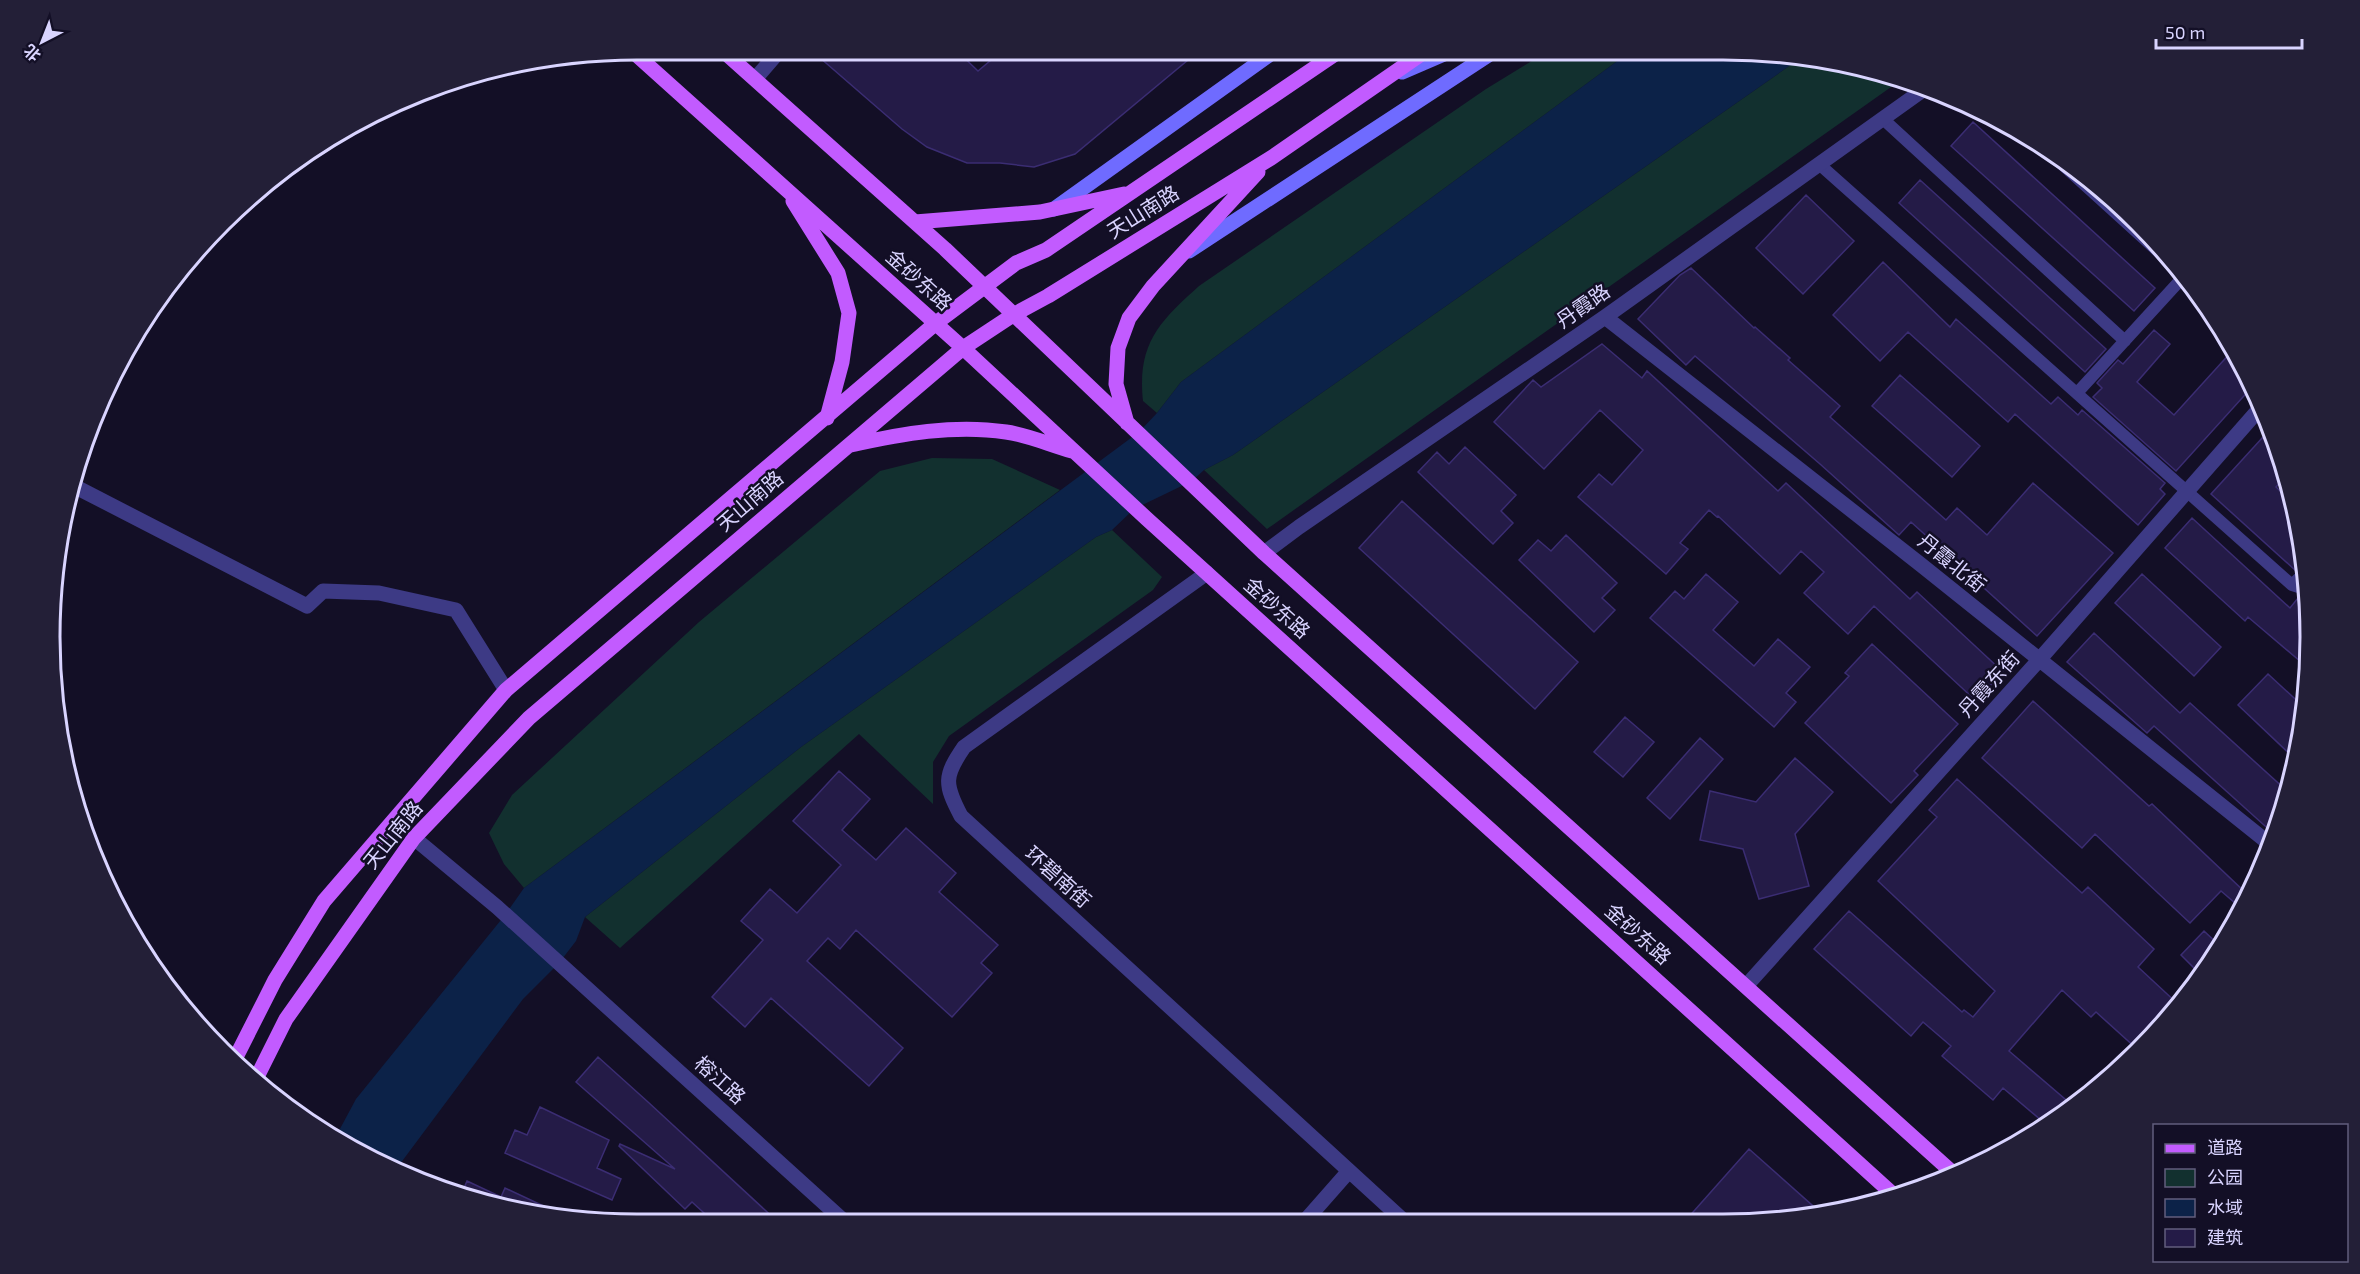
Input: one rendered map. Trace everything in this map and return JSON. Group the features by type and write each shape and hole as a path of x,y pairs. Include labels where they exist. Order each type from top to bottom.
{"main road":[{"name":"金砂东路","path":"642,60 936,323 1147,519 1887,1189"},
{"name":"金砂东路","path":"734,60 984,286 1128,426 1264,553 1948,1168"},
{"path":"1053,209 1262,60"},
{"name":"天山南路","path":"238,1053 275,980 324,901 506,690 936,323 984,286 1016,263 1046,250 1326,60"},
{"name":"天山南路","path":"259,1073 286,1019 414,838 529,718 963,348 1012,315 1271,158 1413,60"},
{"name":"天山南路","path":"1388,78 1430,60"},
{"path":"1179,258 1481,60"},
{"path":"1128,426 1116,384 1118,348 1129,318 1153,286 1271,158"},
{"path":"783,186 838,273 849,313 842,362 827,418"},
{"path":"915,222 1040,212 1133,192"},
{"path":"848,445 905,434 966,430 1006,432 1080,457"}],"street":[{"path":"756,78 771,60"},
{"name":"丹霞路","path":"1264,553 1299,526 1605,316 1917,94"},
{"name":"丹霞北街","path":"1605,316 2263,839"},
{"name":"丹霞东街","path":"1746,987 2039,660 2255,414"},
{"path":"80,488 307,606 323,591 379,593 456,610 506,690"},
{"name":"环碧南街","path":"1207,573 964,747 951,766 948,792 961,816 1396,1214"},
{"name":"榕江路","path":"414,838 497,907 836,1214"},
{"path":"1311,1214 1349,1171"}],"lane":[{"path":"1883,119 2125,341"},
{"path":"1819,164 2292,585 2298,587"},
{"path":"2077,393 2178,283"},
{"path":"2292,585 2297,580"}],"green space":[{"path":"1533,60 1619,60 1181,382 1157,413 1143,401 1144,364 1154,336 1162,323 1199,286 1486,89"},
{"path":"1792,64 1836,71 1892,86 1267,529 1204,470 1233,455"},
{"path":"932,458 992,459 1060,490 524,888 504,864 489,833 512,795 699,622 880,471"},
{"path":"1112,530 1162,577 1153,590 949,736 933,762 933,804 859,734 620,948 585,917 801,747 1096,537"}],"water":[{"path":"1619,60 1723,60 1792,64 1233,455 1204,470 1192,481 1134,509 1112,530 1096,537 801,747 585,917 576,941 559,963 523,999 401,1163 339,1131 356,1099 505,915 524,888 1139,432 1181,382"}],"building":[{"path":"823,60 966,60 978,71 991,60 1188,60 1075,154 1034,167 1000,163 967,163 927,147 902,129"},
{"path":"1973,122 2155,288 2134,311 1951,146"},
{"path":"1920,180 2106,349 2085,372 1899,203"},
{"path":"1806,195 1854,241 1803,294 1756,248"},
{"path":"1883,262 1950,327 1956,319 2051,404 2058,397 2078,415 2082,410 2165,483 2160,489 2165,494 2138,525 2015,414 2008,422 1908,332 1880,361 1833,315"},
{"path":"1691,268 1840,406 1830,417 1946,520 1957,508 1987,535 2033,483 2113,553 2037,636 1911,522 1899,535 1695,356 1686,365 1638,319 1680,275"},
{"path":"2154,330 2170,344 2137,382 2174,415 2227,357 2246,394 2176,471 2093,397 2102,388 2097,383 2118,360 2123,364"},
{"path":"1602,344 1642,378 1647,371 1778,491 1786,483 1910,599 1917,592 2003,672 1976,701 1874,606 1848,634 1804,593 1824,572 1801,551 1780,574 1709,510 1680,543 1688,549 1666,574 1578,497 1599,474 1612,485 1643,450 1600,410 1544,469 1494,422 1533,380 1541,387"},
{"path":"1900,375 1980,446 1952,477 1872,406"},
{"path":"2263,437 2279,484 2276,487 2281,492 2289,524 2296,569 2295,570 2211,494"},
{"path":"1465,447 1516,495 1501,511 1513,523 1493,544 1418,472 1437,452 1449,464"},
{"path":"1402,501 1578,662 1535,709 1359,548"},
{"path":"2192,518 2290,608 2298,598 2299,661 2248,617 2245,621 2165,548"},
{"path":"1566,535 1617,583 1602,598 1615,610 1594,632 1519,560 1538,540 1551,551"},
{"path":"1706,574 1738,602 1713,630 1754,666 1778,639 1810,667 1786,693 1796,702 1774,727 1650,618 1675,591 1684,599"},
{"path":"2142,574 2221,647 2194,676 2115,603"},
{"path":"2094,633 2180,713 2190,703 2280,785 2267,828 2154,726 2147,733 2067,662"},
{"path":"1872,644 1958,724 1914,771 1918,775 1891,803 1805,723 1849,676 1845,673"},
{"path":"2268,674 2296,700 2288,753 2238,705"},
{"path":"2033,701 2149,806 2152,804 2241,889 2235,903 2221,891 2190,923 2095,834 2082,848 1982,758"},
{"path":"1625,717 1654,742 1623,777 1594,752"},
{"path":"1700,738 1723,759 1670,819 1647,798"},
{"path":"1795,758 1833,792 1795,834 1809,886 1759,899 1743,849 1700,840 1710,791 1756,802"},
{"path":"839,771 870,799 842,830 876,860 906,828 956,873 939,892 998,945 981,963 992,973 952,1017 856,930 840,949 828,938 807,961 903,1048 869,1086 771,998 745,1027 712,997 763,940 741,921 770,889 797,913 841,865 793,821"},
{"path":"1957,779 2082,893 2088,887 2154,949 2138,967 2172,999 2132,1044 2096,1012 2091,1017 2062,990 2009,1051 2067,1100 2040,1119 2003,1088 1993,1100 1942,1056 1951,1046 1923,1022 1911,1036 1814,949 1849,911 1962,1012 1964,1010 1973,1017 1995,991 1878,881 1937,817 1929,810"},
{"path":"2204,931 2214,940 2195,969 2181,955"},
{"path":"598,1057 769,1214 705,1214 692,1202 685,1209 619,1146 620,1144 675,1169 576,1082"},
{"path":"540,1107 609,1140 597,1168 621,1179 612,1200 505,1153 515,1130 527,1135"},
{"path":"1749,1149 1814,1207 1761,1213 1691,1214"},
{"path":"467,1181 501,1197 505,1188 544,1206 524,1203 488,1194 465,1187"}]}
